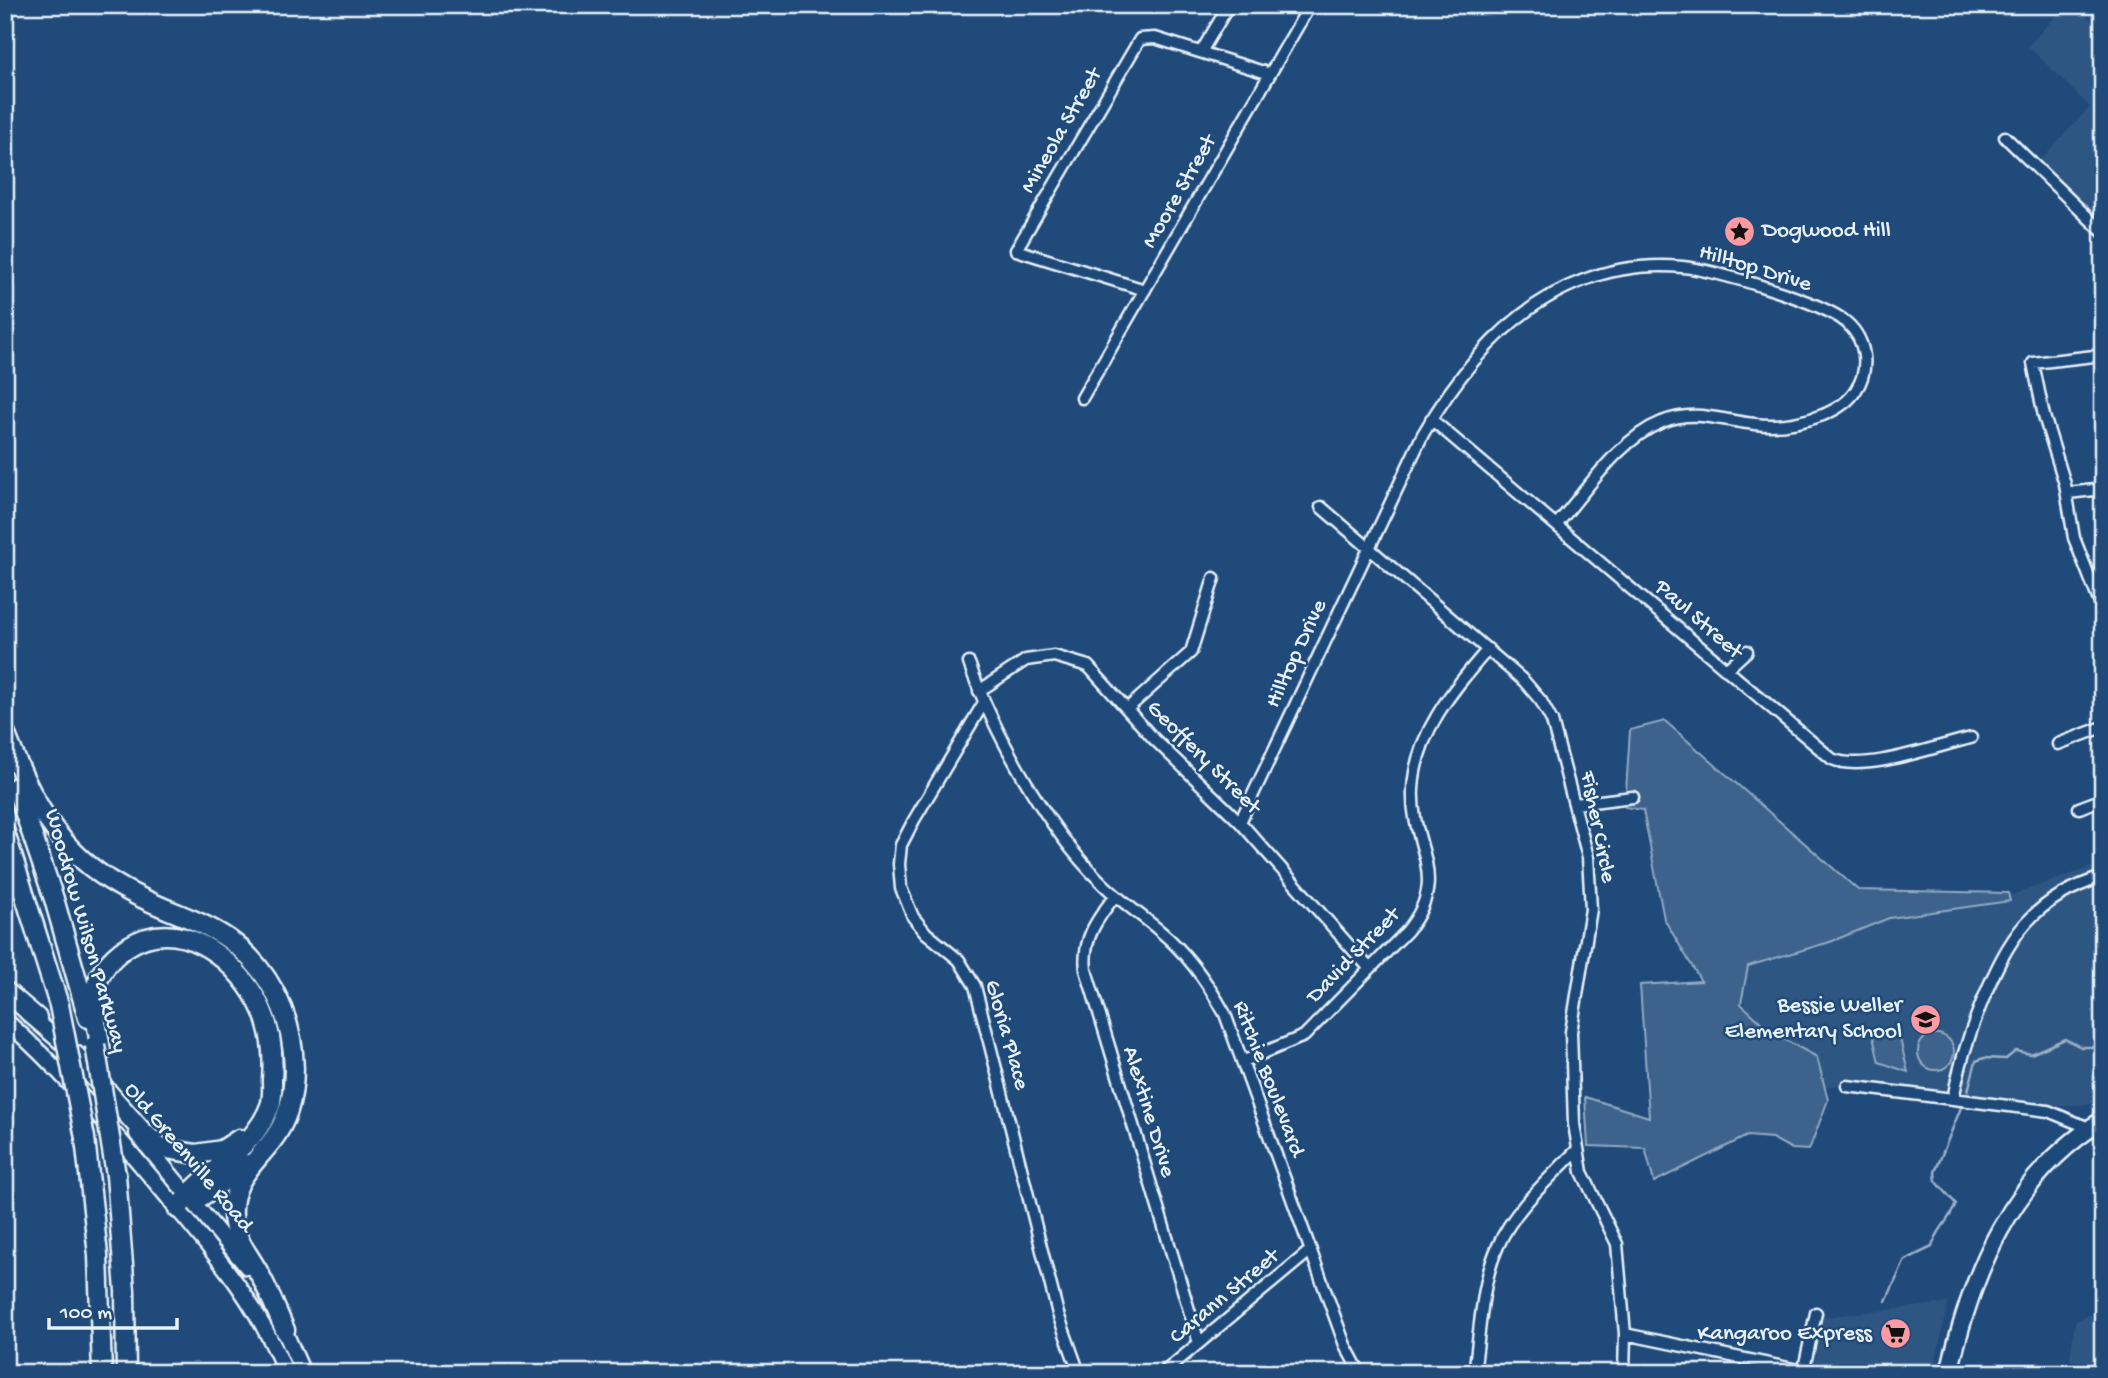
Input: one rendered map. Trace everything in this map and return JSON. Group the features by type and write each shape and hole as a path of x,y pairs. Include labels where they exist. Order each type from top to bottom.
{"highway":[{"path":"5,732 24,785 43,815 68,846 121,887 198,920 225,935 251,959 274,990 292,1045 292,1092 281,1128 254,1160 236,1191 233,1204 239,1242 260,1274 285,1330"},
{"name":"Woodrow Wilson Parkway","path":"5,755 58,912 98,1048"},
{"name":"Woodrow Wilson Parkway","path":"5,833 59,1005 85,1138 98,1255 102,1373"},
{"path":"5,856 53,984"},
{"path":"126,1373 125,1291 116,1175 98,1048 94,999 104,968 121,951 139,941 177,935 202,944 242,978 266,1020 273,1053 271,1104 262,1122 250,1140 186,1202"},
{"path":"5,991 37,1018"},
{"path":"75,1055 153,1142 181,1153 208,1153 234,1144 257,1118 273,1071"},
{"path":"186,1202 254,1160"}],"main road":[{"name":"Old Greenville Road","path":"5,998 37,1018 75,1055 186,1202 247,1295 286,1373"},
{"name":"Old Greenville Road","path":"5,1020 94,1107 254,1276 285,1330 303,1373"},
{"path":"1950,1373 1962,1317 1991,1243 2032,1181 2096,1124"}],"street":[{"path":"1229,5 1202,52 1270,74"},
{"name":"Moore Street","path":"1082,398 1310,5"},
{"name":"Mineola Street","path":"1145,290 1016,250 1137,41 1147,37 1202,52"},
{"path":"2005,137 2103,232"},
{"name":"Hilltop Drive","path":"1240,822 1431,419 1475,361 1523,314 1566,287 1618,270 1666,266 1712,271 1821,310 1844,320 1856,333 1864,352 1863,376 1851,397 1833,410 1809,420 1783,425 1756,424 1699,414 1663,421 1633,439 1557,524"},
{"path":"2103,355 2033,363 2044,416 2067,493 2074,538 2103,611"},
{"name":"Paul Street","path":"1431,419 1824,753 1839,762 1867,763 1971,738"},
{"path":"2067,493 2103,489"},
{"name":"Fisher Circle","path":"1321,507 1488,649 1534,692 1547,711 1588,853 1592,899 1571,1032 1576,1151 1586,1182 1617,1244 1625,1334 1624,1373"},
{"path":"1127,709 1191,652 1214,578"},
{"name":"David Street","path":"1244,1062 1304,1036 1407,931 1425,905 1429,871 1414,819 1413,802 1419,757 1442,707 1488,649"},
{"path":"1726,670 1748,651"},
{"name":"Geoffery Street","path":"979,691 1026,660 1066,657 1096,672 1127,709 1240,822 1370,969"},
{"name":"Ritchie Boulevard","path":"969,663 983,704 1068,846 1115,896 1162,932 1198,971 1225,1014 1345,1345 1360,1373"},
{"name":"Gloria Place","path":"983,704 901,845 900,882 913,917 959,960 975,986 1058,1314 1079,1373"},
{"path":"2058,744 2103,727"},
{"path":"1575,804 1633,797"},
{"path":"2079,808 2103,799"},
{"path":"1954,1099 1960,1062 2001,957 2011,939 2029,919 2057,898 2103,877"},
{"name":"Alextine Drive","path":"1115,896 1089,934 1085,953 1086,970 1199,1343"},
{"path":"1847,1086 2048,1111 2096,1124"},
{"path":"1474,1373 1488,1285 1498,1244 1539,1189 1576,1151"},
{"name":"Carann Street","path":"1163,1373 1311,1251"},
{"path":"1625,1334 1803,1372 1816,1313"}],"shaded area":[{"path":"2066,5 2103,26 2103,226 2037,163 2090,107 2028,46"},
{"path":"1665,721 1858,890 2008,893 2010,901 1889,918 1830,942 1748,966 1741,1004 1774,1034 1817,1057 1828,1100 1809,1150 1792,1149 1772,1138 1747,1136 1654,1182 1645,1148 1588,1146 1585,1097 1649,1117 1640,985 1701,981 1664,919 1643,810 1625,807 1630,730"},
{"name":"Bessie Weller Elementary School","path":"2094,866 2103,883 2103,1096 2091,1104 2053,1106 1870,1083 1756,1092 1738,955 1892,913 2012,895"},
{"path":"1880,1029 1894,1029 1899,1035 1908,1072 1879,1062 1872,1033"},
{"path":"1936,1034 1948,1040 1954,1052 1948,1064 1936,1070 1924,1064 1918,1052 1924,1040"},
{"path":"1948,1303 1933,1373 1812,1373 1823,1317"},
{"path":"2089,1315 2103,1317 2103,1373 2068,1373 2075,1322"}],"waterway":[{"path":"1968,1091 1976,1061 1984,1058 2006,1059 2016,1051 2031,1054 2065,1039 2081,1047 2103,1047"},
{"path":"1886,1301 1905,1260 1932,1247 1956,1204 1936,1181 1935,1172 1962,1105"}],"place":[{"name":"Dogwood Hill","path":"1739,231"},
{"name":"Bessie Weller Elementary School","path":"1925,1019"},
{"name":"Kangaroo Express","path":"1895,1334"}]}
